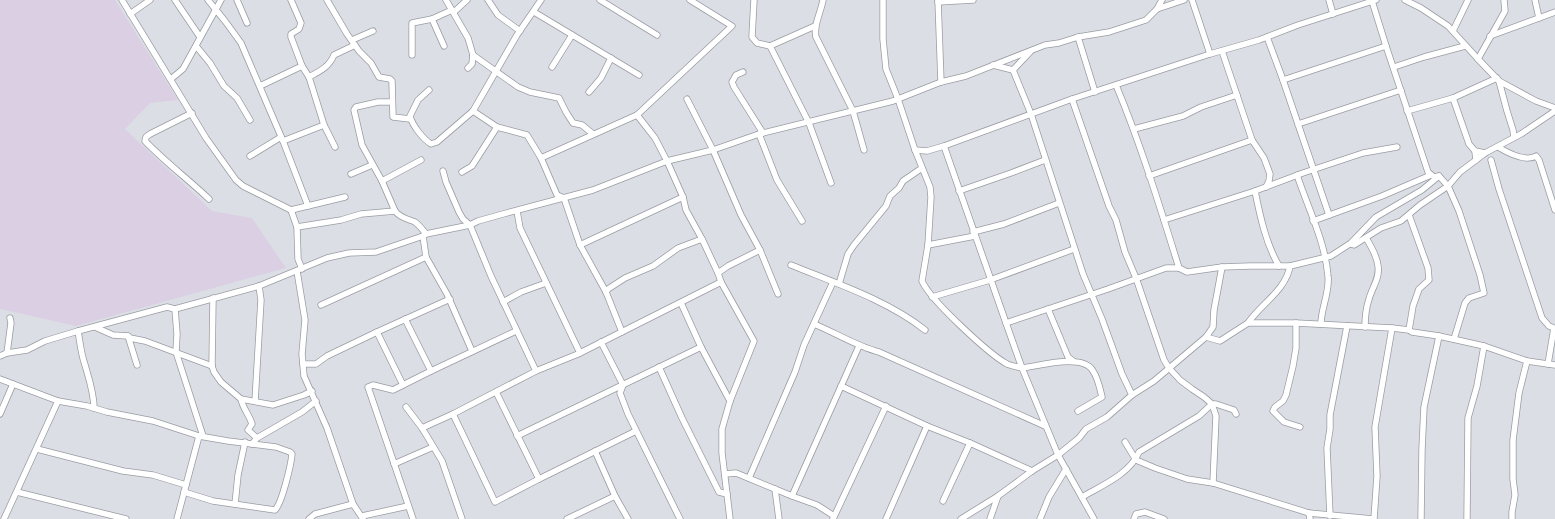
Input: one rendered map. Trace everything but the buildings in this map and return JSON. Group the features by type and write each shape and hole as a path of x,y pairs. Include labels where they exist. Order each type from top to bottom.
{"street":[{"path":"122,0 215,150 236,180 243,186 291,210 345,198"},
{"path":"130,14 150,0"},
{"path":"175,0 200,38"},
{"path":"208,0 241,43 282,139 308,206"},
{"path":"171,79 183,69 221,0"},
{"path":"237,0 247,23"},
{"path":"291,0 302,23 299,29 291,34 291,37 302,66 309,77 324,125 335,147"},
{"path":"326,0 347,34 369,59 379,77 391,80 393,118 410,119"},
{"path":"446,0 468,38 473,55 472,64 468,68"},
{"path":"412,55 412,23 432,19 453,11 467,0"},
{"path":"488,0 503,20 520,31"},
{"path":"410,119 427,142 433,143 437,142 474,111 520,31 541,0"},
{"path":"600,0 657,35"},
{"path":"541,158 637,115 732,26 690,0"},
{"path":"754,0 752,31 753,40 757,44 770,46 815,26"},
{"path":"823,0 814,31 853,111 864,150"},
{"path":"883,0 883,39 886,69 930,187 931,197 927,237 928,245 922,281 932,296 985,348 1008,364 1022,368 1073,361 1087,364 1093,370 1102,397 1078,411"},
{"path":"941,82 938,1 974,0"},
{"path":"0,356 7,353 27,350 45,341 94,326 167,307 174,309 259,286 327,258 349,253 376,252 424,235 470,225 490,217 594,190 667,161 713,150 761,134 810,123 898,99 941,82 966,76 1045,45 1109,32 1146,20 1157,9 1162,0"},
{"path":"1157,9 1184,0"},
{"path":"1192,0 1210,54"},
{"path":"1329,0 1333,14"},
{"path":"1405,0 1421,8 1448,26 1465,46 1498,79 1536,101 1555,109"},
{"path":"1453,32 1468,0"},
{"path":"1478,59 1490,36 1506,11 1504,0"},
{"path":"1534,0 1539,18"},
{"path":"915,150 927,151 944,146 1072,99 1267,37 1374,1 1386,46 1407,111 1428,172 1431,175"},
{"path":"534,12 639,75"},
{"path":"1490,36 1555,12"},
{"path":"432,19 444,46"},
{"path":"309,77 326,67 331,62 334,55 353,42 373,32"},
{"path":"552,68 572,35"},
{"path":"1267,37 1329,215"},
{"path":"1078,38 1095,92"},
{"path":"196,46 210,63 224,86 237,98 250,120"},
{"path":"770,46 810,123 831,183"},
{"path":"1283,80 1386,46"},
{"path":"1394,67 1465,46"},
{"path":"1013,70 1032,50"},
{"path":"1222,51 1252,140 1264,158 1270,174 1266,187"},
{"path":"473,55 496,73 518,87 530,92 560,98 573,123 582,125 593,134"},
{"path":"589,92 601,78 611,58"},
{"path":"993,65 1013,70"},
{"path":"260,86 302,66"},
{"path":"1013,70 1031,114 1074,249 1102,318 1122,374 1132,395"},
{"path":"744,72 736,75 732,82 761,134 777,180 802,221"},
{"path":"1407,111 1453,98 1498,79"},
{"path":"1498,79 1514,137"},
{"path":"1116,85 1134,129 1179,268"},
{"path":"410,119 412,111 418,100 429,90"},
{"path":"1298,124 1401,90"},
{"path":"1134,129 1183,116 1201,107 1237,95"},
{"path":"1453,98 1465,135 1469,144 1475,151 1476,160"},
{"path":"687,99 713,150 741,215 760,250 778,294"},
{"path":"1072,99 1109,206 1116,220 1125,252 1136,278 1164,360 1169,368 1186,385 1204,396 1212,404 1216,416 1213,484"},
{"path":"392,102 378,102 360,106 354,110 362,144 382,181 395,211 406,219 414,222 424,235 426,257 450,299 472,351"},
{"path":"1351,243 1354,245 1381,228 1401,221 1420,205 1448,186 1460,172 1485,153 1498,148 1521,134 1555,109"},
{"path":"474,111 497,127 528,135 541,158 557,195 564,198 580,245 606,292 622,332"},
{"path":"192,113 150,134 146,137 145,141 209,199"},
{"path":"637,115 655,138 667,161 683,196 686,210 702,239 721,282 754,341 730,401 722,429 722,453 730,519"},
{"path":"250,156 282,139 324,125"},
{"path":"462,172 472,166 497,127"},
{"path":"1149,176 1252,140"},
{"path":"944,146 990,280 1045,426 1058,455 1094,519"},
{"path":"1164,220 1255,191 1297,175 1362,154 1397,147"},
{"path":"1498,148 1524,158 1533,158 1536,156 1539,160 1555,210"},
{"path":"1475,151 1485,153"},
{"path":"382,181 421,160"},
{"path":"959,190 1045,160"},
{"path":"1491,160 1499,189 1542,318 1549,326 1554,328 1548,364"},
{"path":"351,174 372,165"},
{"path":"839,284 848,254 854,245 886,206 890,196 899,188 903,181 922,168"},
{"path":"443,171 446,182 463,219 470,225 491,276 536,371"},
{"path":"1297,175 1325,258 1328,277 1321,324"},
{"path":"1313,221 1388,194 1431,175 1439,176 1448,186 1459,211 1480,275 1484,293 1469,298 1465,303 1454,339"},
{"path":"1006,323 1166,268 1179,268 1187,272 1222,267 1290,266 1331,256 1351,243 1376,217 1422,190 1439,176"},
{"path":"1255,191 1265,229 1279,266"},
{"path":"580,245 683,196"},
{"path":"928,245 974,234 1060,204"},
{"path":"291,210 297,227 298,259 305,320 302,354 304,376 316,401 353,504 363,517 408,506"},
{"path":"297,227 361,214 395,211"},
{"path":"517,211 520,228 580,353"},
{"path":"1410,214 1428,268 1429,280 1419,290 1413,306 1410,330"},
{"path":"1365,326 1369,297 1379,268 1366,238"},
{"path":"606,292 608,289 625,278 653,266 678,248 702,239"},
{"path":"932,296 990,280 1074,249"},
{"path":"718,273 728,266 760,250"},
{"path":"321,305 426,257"},
{"path":"791,265 839,284 906,316 925,330"},
{"path":"1206,337 1220,341 1248,322 1272,297 1288,274 1290,266"},
{"path":"961,519 1058,455 1080,438 1086,429 1107,417 1132,395 1154,381 1206,337 1213,328 1214,310 1222,267"},
{"path":"422,428 453,414 536,371 580,353 721,282"},
{"path":"749,478 833,282"},
{"path":"503,302 521,292 546,283"},
{"path":"255,401 261,300 259,286"},
{"path":"213,298 212,366 221,382 241,399 273,405 312,391"},
{"path":"303,364 316,364 327,356 450,299"},
{"path":"681,303 701,347 730,401"},
{"path":"174,309 178,334 176,352 201,436 184,492 178,519"},
{"path":"1048,309 1068,357 1073,361"},
{"path":"7,353 11,323 10,318"},
{"path":"405,319 431,371"},
{"path":"1248,322 1365,326 1410,330 1412,332 1439,336 1484,346 1527,361 1555,365"},
{"path":"1296,323 1296,348 1290,379 1283,401 1273,412 1284,422 1300,427"},
{"path":"814,324 859,346 879,352 1045,426"},
{"path":"94,326 113,335 128,336 130,338 145,341 212,366"},
{"path":"1330,516 1327,448 1330,429 1330,414 1347,326"},
{"path":"1125,442 1136,460 1187,479 1213,484 1310,516 1373,519 1377,476 1375,427 1392,328"},
{"path":"78,331 84,364 90,379 94,399 94,408"},
{"path":"413,519 368,387 373,385 393,390 516,331"},
{"path":"377,332 403,385"},
{"path":"128,336 137,365"},
{"path":"1421,519 1424,407 1439,336"},
{"path":"601,342 623,385 620,393 636,431 680,519"},
{"path":"792,496 859,346"},
{"path":"1467,519 1468,418 1484,346"},
{"path":"517,436 623,385 674,358 701,347"},
{"path":"1512,519 1515,495 1513,479 1513,440 1519,393 1527,361"},
{"path":"659,367 719,492 727,494"},
{"path":"0,379 58,401 153,421 201,436 276,447 290,452 292,458 279,504 275,510 250,505 213,501 184,492"},
{"path":"0,414 13,384"},
{"path":"841,386 1032,472"},
{"path":"496,392 539,479"},
{"path":"86,406 94,399"},
{"path":"241,399 243,408 248,412 252,424 248,430 257,438"},
{"path":"4,519 58,401"},
{"path":"252,444 257,438 302,412 316,401"},
{"path":"1082,497 1119,474 1136,460 1139,452 1199,416 1212,404 1234,410 1236,414"},
{"path":"725,474 733,472 817,505 834,518 886,406"},
{"path":"406,407 422,428 446,470 462,519"},
{"path":"453,414 495,502 636,431"},
{"path":"886,519 927,426"},
{"path":"235,504 244,442"},
{"path":"943,501 970,443"},
{"path":"394,464 432,447"},
{"path":"37,449 123,471 153,475 186,485"},
{"path":"595,451 615,496 628,519"},
{"path":"1040,519 1049,497 1066,469"},
{"path":"775,489 779,519"},
{"path":"17,492 126,519"},
{"path":"567,519 615,496"},
{"path":"990,519 998,496"},
{"path":"309,519 315,514 353,504"},
{"path":"1134,519 1136,514 1145,512 1164,519"}],"shaded area":[{"path":"0,0 115,0 178,100 150,103 125,129 212,211 252,218 286,268 76,326 0,309"}]}
